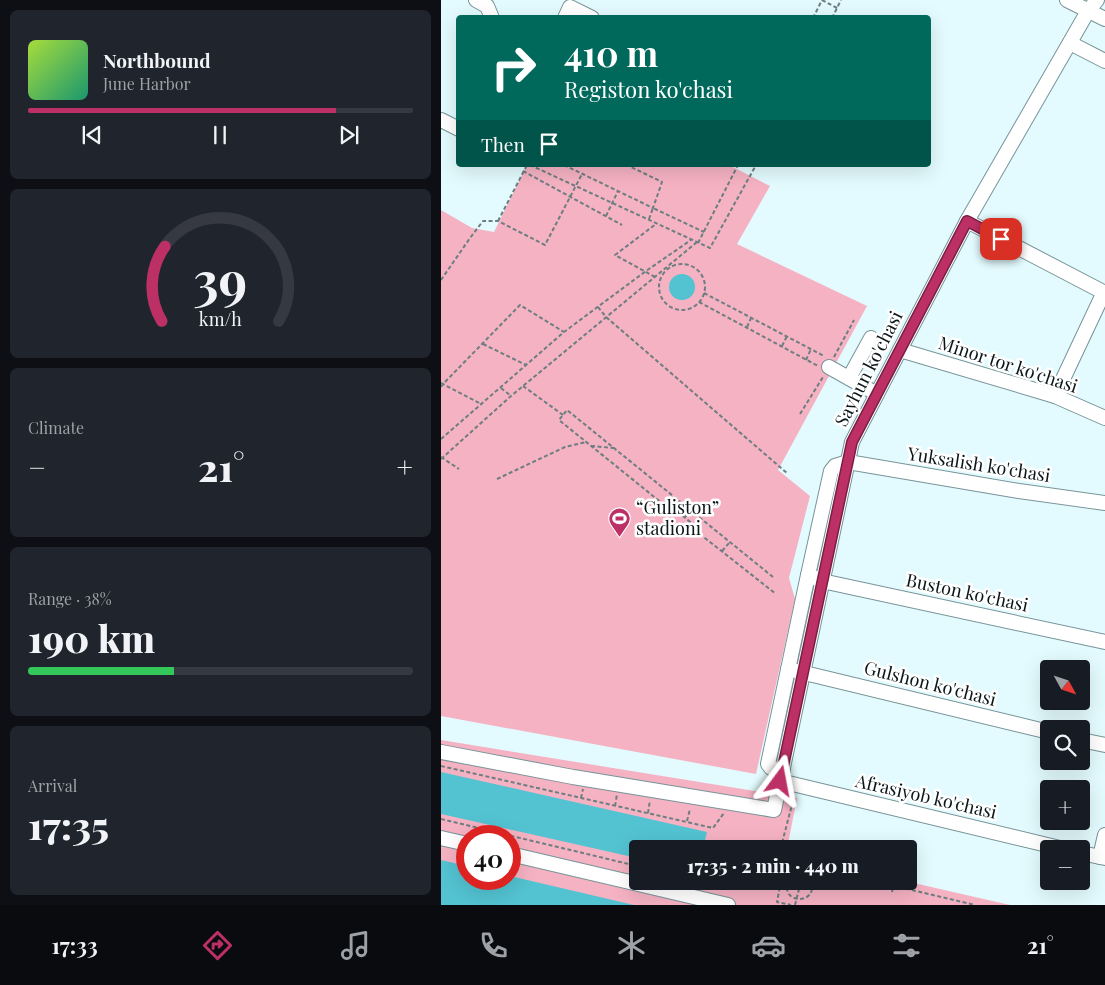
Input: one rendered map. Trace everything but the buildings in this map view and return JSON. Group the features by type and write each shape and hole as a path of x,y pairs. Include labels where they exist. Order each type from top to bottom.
{"street":[{"path":"476,0 487,6 491,15"},
{"path":"1067,0 1092,4 1105,19"},
{"name":"Sayhun ko'chasi","path":"731,803 774,810 852,442 967,221 1092,4"},
{"path":"566,15 570,7 587,15"},
{"path":"1070,43 1105,61"},
{"path":"441,120 456,128"},
{"path":"967,221 1104,293 1055,396"},
{"path":"849,378 871,338"},
{"name":"Minor tor ko'chasi","path":"899,350 1055,396 1105,418"},
{"path":"825,364 877,394"},
{"path":"781,776 768,764 808,575 831,472 835,466 848,462"},
{"name":"Yuksalish ko'chasi","path":"848,462 1019,491 1105,503"},
{"name":"Buston ko'chasi","path":"808,575 822,581 1105,642"},
{"name":"Gulshon ko'chasi","path":"788,669 1040,730"},
{"path":"1090,742 1105,745"},
{"path":"441,752 573,777 731,803"},
{"name":"Afrasiyob ko'chasi","path":"781,776 797,785 1040,843"},
{"path":"1102,858 1105,835"},
{"path":"441,838 456,841"},
{"path":"521,857 728,905"}],"path":[{"path":"814,15 822,0 837,8"},
{"path":"834,15 841,0"},
{"path":"497,221 527,167"},
{"path":"533,167 710,248 755,167"},
{"path":"568,167 703,232"},
{"path":"631,167 662,182 648,220"},
{"path":"459,469 441,458 511,396 697,243 737,167"},
{"path":"523,172 622,224"},
{"path":"441,280 483,221 497,221 545,245 582,174"},
{"path":"606,216 619,191"},
{"path":"655,276 615,255 656,223"},
{"path":"441,439 564,332 646,270 691,240"},
{"path":"682,264 696,270 701,276 704,283 704,293 699,302 692,308 677,310 665,303 659,290 660,282 667,270 682,264"},
{"path":"704,293 811,349 825,364"},
{"path":"699,302 806,360 825,364"},
{"path":"441,387 442,383 521,305 564,332"},
{"path":"598,307 606,317 788,474"},
{"path":"747,327 751,318"},
{"path":"781,346 787,336"},
{"path":"483,344 526,366"},
{"path":"806,360 811,349"},
{"path":"442,383 481,404"},
{"path":"523,386 563,415"},
{"path":"501,388 511,396"},
{"path":"773,577 567,410 559,420 663,504 669,504 697,527 696,531 776,594"},
{"path":"497,479 565,447 586,442"},
{"path":"591,446 614,448"},
{"path":"685,517 691,510"},
{"path":"722,551 730,542"},
{"path":"441,766 713,828 731,803"},
{"path":"784,840 797,785"},
{"path":"687,822 693,797"},
{"path":"441,819 629,864"},
{"path":"779,890 777,902 791,905"},
{"path":"787,890 790,896 797,900 803,900 810,895 812,890"},
{"path":"795,905 799,890"},
{"path":"910,890 975,905"},
{"path":"966,905 970,904"}],"shaded area":[{"path":"526,167 733,167 770,186 737,244 867,306 778,470 810,496 789,578 795,599 756,774 441,716 441,210 472,228 494,232"},
{"path":"441,740 797,798 789,840 629,840 629,890 917,890 917,884 1010,905 441,905"}],"water":[{"path":"682,274 691,278 695,287 691,296 682,300 673,296 669,287 673,278"},
{"path":"441,772 707,832 705,840 629,840 629,856 521,832 521,825 490,825 441,814"},
{"path":"441,860 456,863 456,890 521,890 521,879 634,905 441,905"}],"place":[{"name":"“Guliston” stadioni","path":"620,537"}],"route":[{"path":"780,781 852,442 967,221 1001,239"}]}
